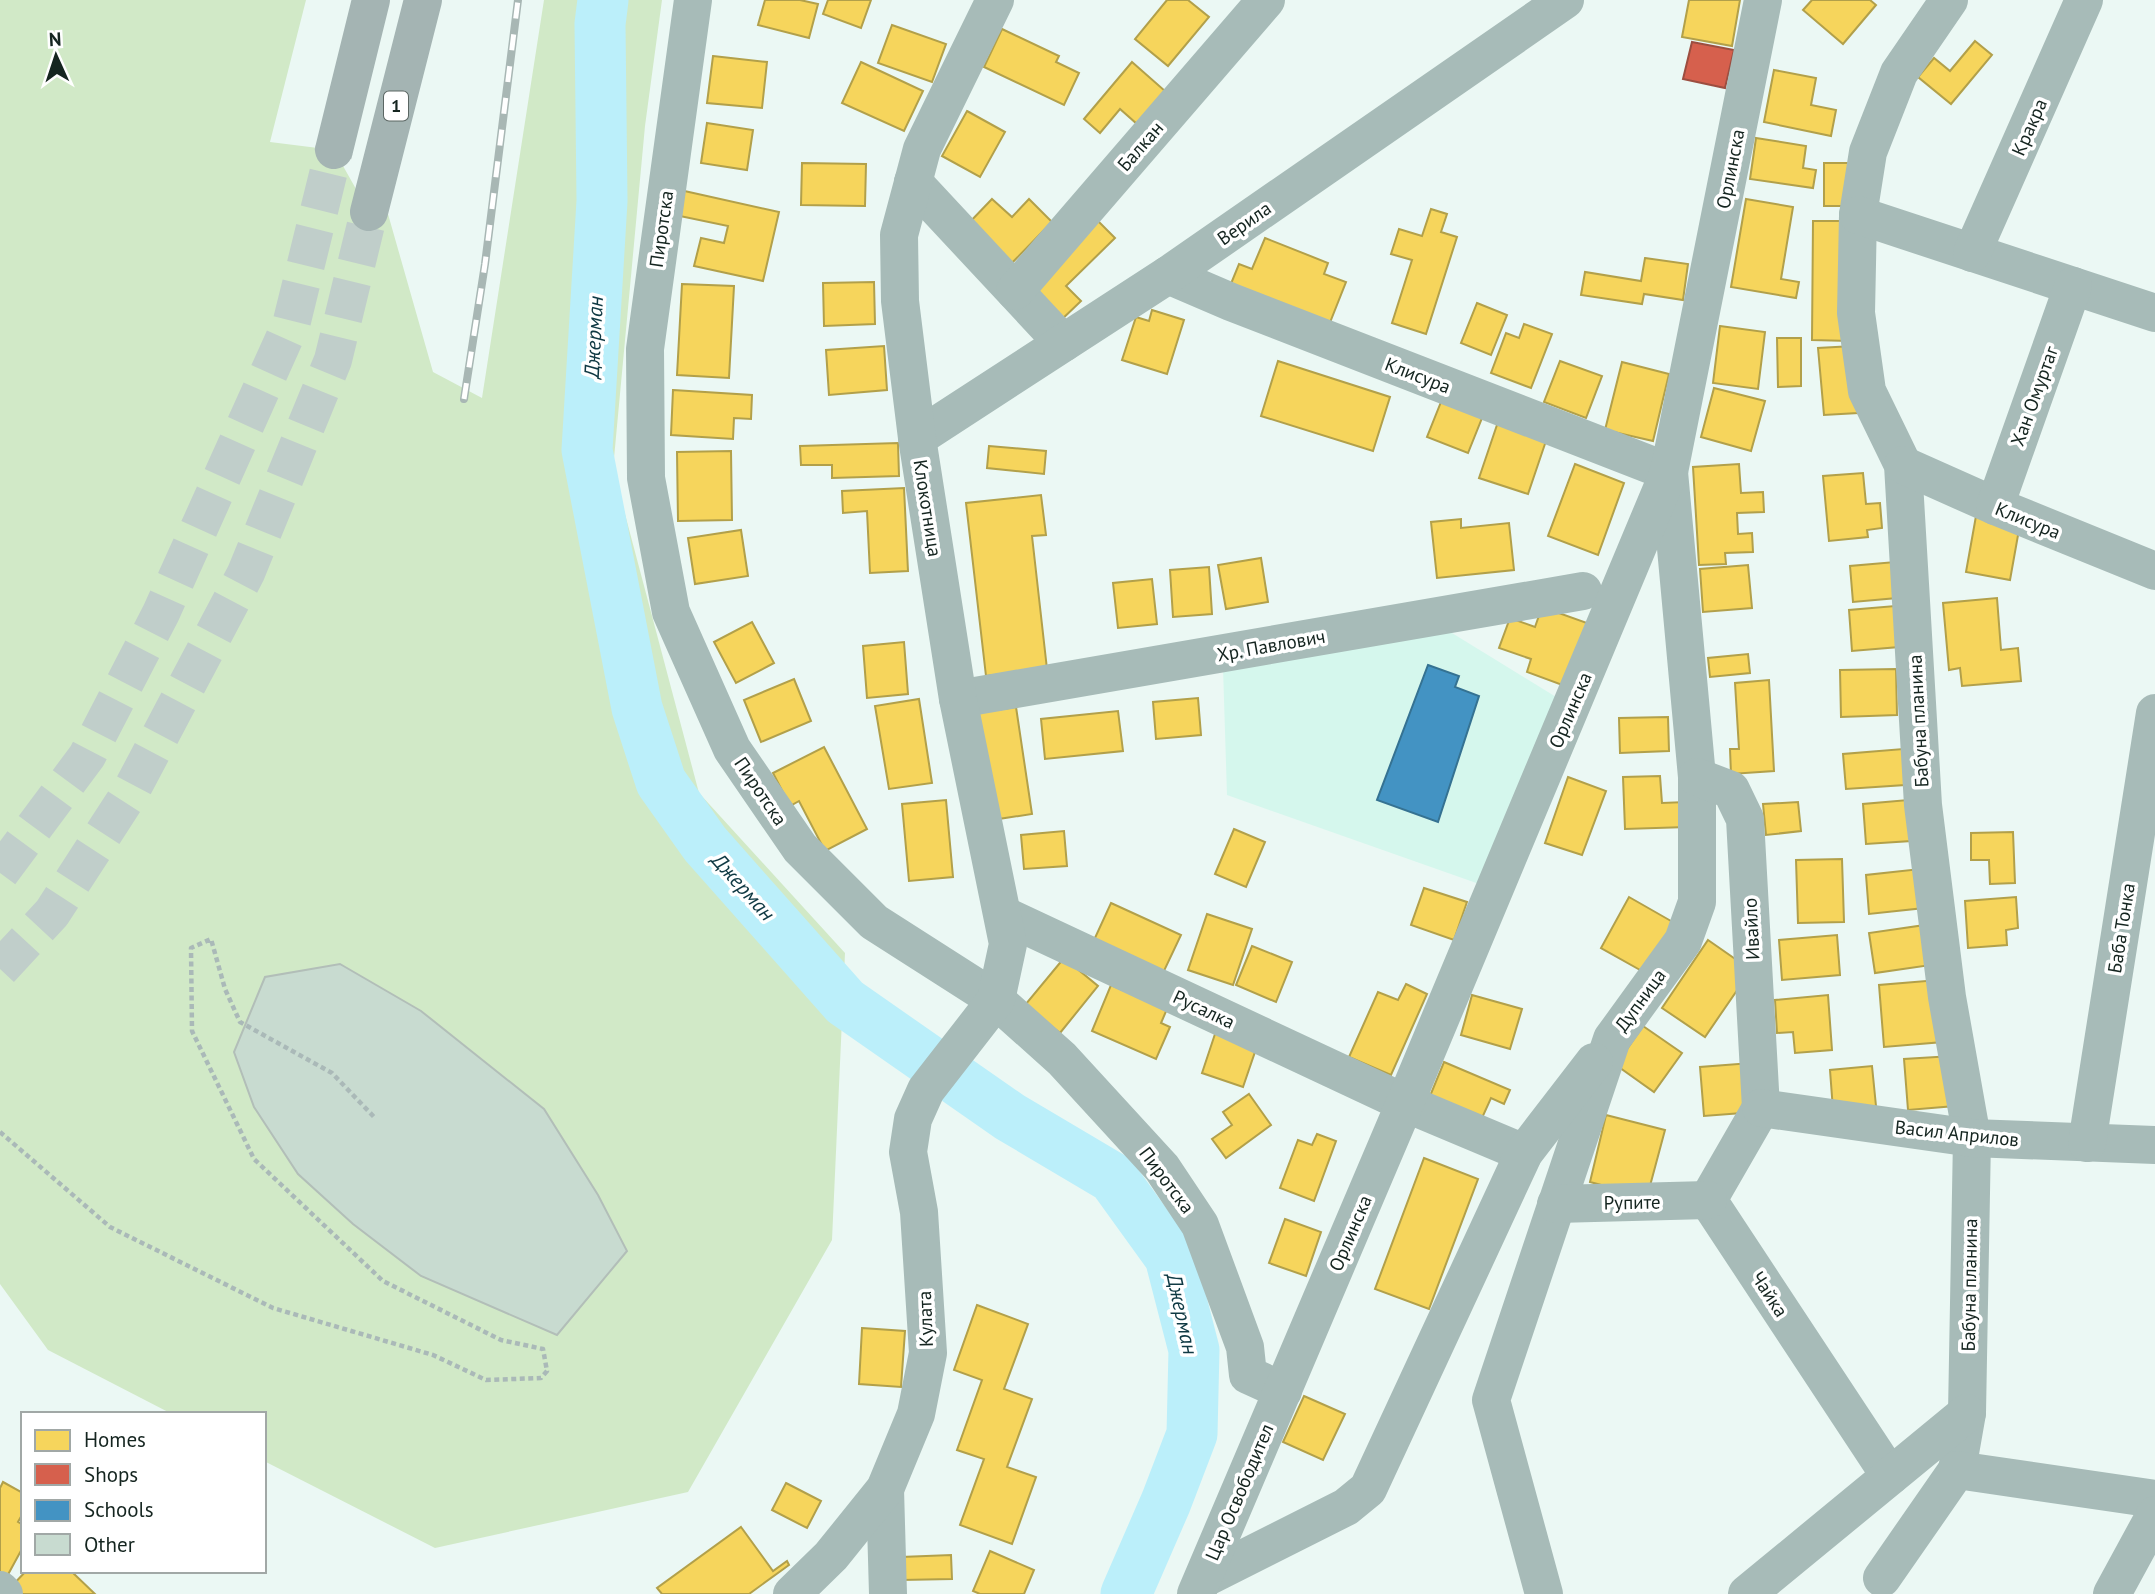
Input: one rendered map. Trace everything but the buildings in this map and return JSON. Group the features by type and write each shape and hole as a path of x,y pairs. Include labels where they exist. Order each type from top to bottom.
{"main road":[{"path":"334,150 371,0"},
{"name":"1","path":"369,212 423,0"}],"street":[{"name":"Пиротска","path":"693,0 645,349 646,478 671,612 732,749 800,848 874,922 987,1012 1062,1059 1162,1168 1200,1225 1245,1347 1248,1374 1283,1391"},
{"name":"Клокотница","path":"987,1012 1008,944 958,699 917,438 901,301 899,234 922,149 995,0"},
{"name":"Балкан","path":"1014,291 1266,0"},
{"name":"Верила","path":"917,438 1168,275 1565,0"},
{"name":"Орлинска","path":"1283,1391 1669,472 1763,0"},
{"name":"Бабуна планина","path":"1949,0 1899,73 1868,152 1858,215 1856,313 1867,391 1903,465 1923,805 1947,997 1972,1138 1967,1413 1956,1470"},
{"name":"Кракра","path":"1972,253 2084,0"},
{"path":"912,182 1063,343"},
{"path":"1858,215 2154,310"},
{"name":"Клисура","path":"1168,275 1669,472"},
{"name":"Хан Омуртаг","path":"1995,506 2073,286"},
{"name":"Клисура","path":"1903,465 1995,506 2155,571"},
{"name":"Дупница","path":"1544,1594 1491,1400 1612,1039 1683,941 1697,902 1697,777 1669,472"},
{"name":"Хр. Павлович","path":"958,699 1583,591"},
{"name":"Баба Тонка","path":"2087,1143 2155,713"},
{"name":"Ивайло","path":"1697,777 1731,790 1745,819 1761,1108"},
{"name":"Русалка","path":"1003,915 1405,1103 1524,1153"},
{"name":"Кулата","path":"792,1594 831,1556 885,1489 916,1414 928,1353 919,1212 908,1152 914,1119 926,1090 987,1012"},
{"path":"1200,1586 1346,1507 1368,1489 1524,1153 1612,1039"},
{"path":"1708,1200 1761,1108"},
{"name":"Васил Априлов","path":"1761,1108 1972,1138 2155,1145"},
{"name":"Рупите","path":"1556,1204 1708,1200"},
{"name":"Чайка","path":"1708,1200 1891,1476"},
{"name":"Цар Освободител","path":"1200,1586 1283,1391"},
{"path":"1747,1594 1967,1413"},
{"path":"1882,1578 1956,1470 2155,1499"},
{"path":"885,1489 888,1594"},
{"path":"2112,1594 2155,1515"},
{"path":"0,1590 4,1594"}],"path":[{"path":"0,1132 110,1227 272,1308 433,1355 486,1380 541,1378 547,1371 543,1349 500,1340 383,1281 254,1159 192,1031 191,948 211,939 225,989 240,1022 332,1073 375,1118"}],"shaded area":[{"path":"0,0 306,0 270,142 334,150 369,212 388,214 433,372 482,398 544,0 662,0 645,126 613,469 699,793 845,953 832,1240 688,1492 435,1548 266,1462 266,1412 168,1412 48,1350 0,1284"},
{"path":"1439,625 1561,700 1482,885 1227,795 1223,668"}],"waterway":[{"name":"Джерман","path":"603,0 600,24 602,201 587,450 637,708 661,782 705,844 845,1002 1010,1117 1113,1178 1170,1257 1194,1350 1192,1434 1126,1594"}],"tunnel":[{"path":"0,873 87,756 161,613 292,321 334,150"},
{"path":"0,969 52,913 131,791 246,573 333,360 369,212"}],"railway":[{"path":"464,399 485,264 518,0"}]}
